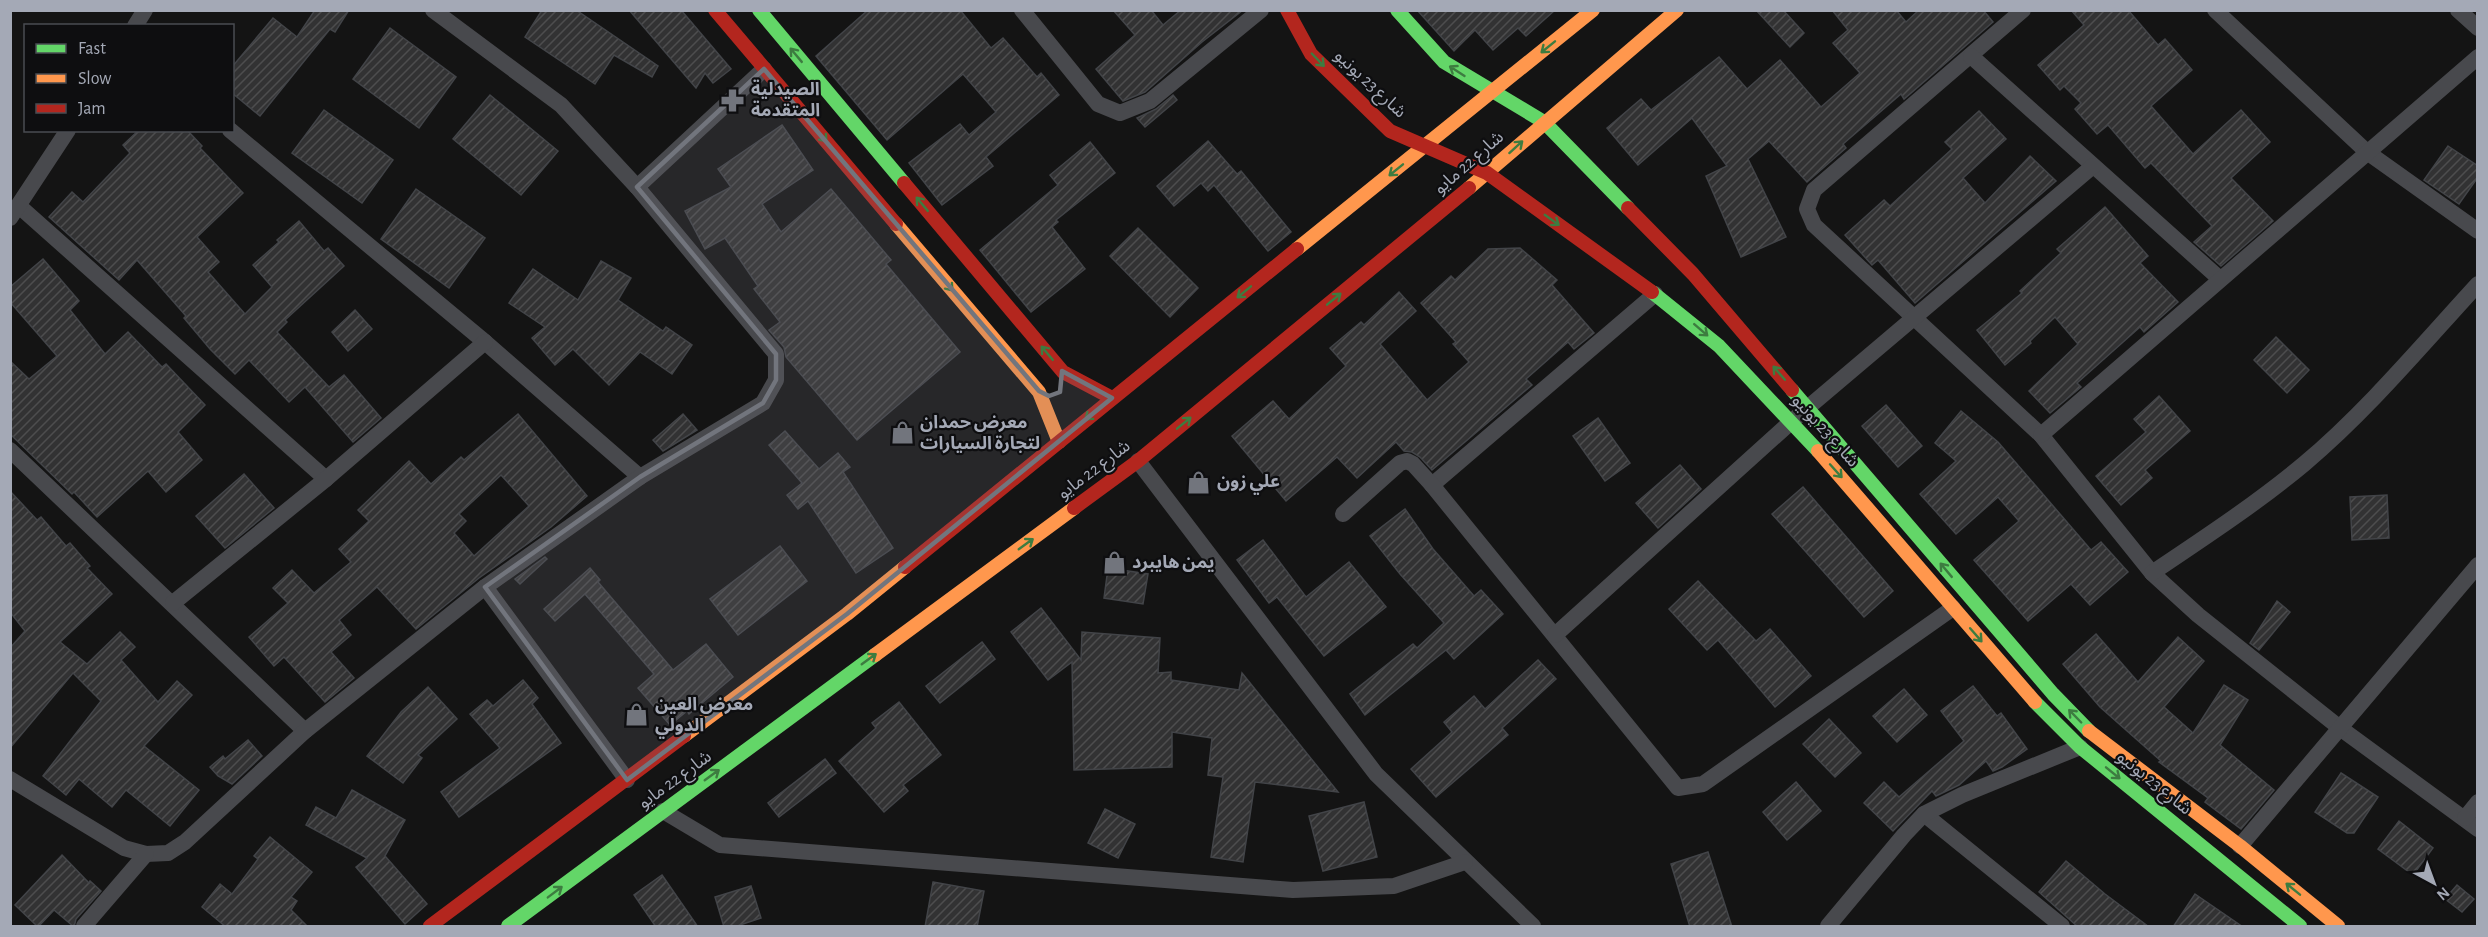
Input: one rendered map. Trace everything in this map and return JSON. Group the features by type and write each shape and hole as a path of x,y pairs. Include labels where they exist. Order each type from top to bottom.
{"street":[{"path":"136,24 145,10"},
{"path":"10,779 124,848 146,854 168,853 186,842 305,731 485,587 640,477 763,403 776,380 776,354 637,187 561,105 433,10"},
{"path":"716,10 1038,391 1043,395 1059,390 1065,378 1062,371 759,10"},
{"path":"1022,10 1098,104 1120,113 1150,101 1261,10"},
{"name":"شارع 23 يونيو","path":"1287,10 1311,54 1390,131 1487,173 1655,294 1719,346 1792,421 1876,515 2038,706 2080,747 2236,872 2300,927"},
{"name":"شارع 23 يونيو","path":"1397,10 1444,62 1492,93 1544,122 1694,274 2031,668 2090,732 2240,846 2338,927"},
{"name":"شارع 22 مايو","path":"430,927 848,614 1593,10"},
{"name":"شارع 22 مايو","path":"508,927 1138,460 1487,173 1677,10"},
{"path":"2024,10 1814,190 1807,209 1814,225 2041,435 2152,573 2198,615 2340,728 2471,824 2478,802"},
{"path":"2215,10 2367,152 2478,231"},
{"path":"2458,10 2478,28"},
{"path":"1971,56 2220,279"},
{"path":"2041,435 2478,57"},
{"path":"637,187 764,69"},
{"path":"67,132 15,212 326,479"},
{"path":"232,132 485,342 640,477"},
{"path":"1555,635 1792,421 2093,166"},
{"path":"2152,573 2234,519 2305,463 2374,396 2478,284"},
{"path":"1432,485 1655,294"},
{"path":"172,603 326,479 485,342"},
{"path":"1062,371 1112,398"},
{"path":"1038,391 1059,442"},
{"path":"10,450 305,731"},
{"path":"1138,460 1376,774 1533,927"},
{"path":"1343,514 1400,463 1407,461 1413,464 1678,788 1702,784 1953,608"},
{"path":"2240,846 2478,565"},
{"path":"485,587 627,780"},
{"path":"1828,927 1924,814 1962,795 2080,747 2090,732"},
{"path":"663,811 720,845 1293,890 1394,886 1465,862"},
{"path":"1924,814 2062,927"},
{"path":"84,927 146,854"}],"highlighted area":[{"path":"764,69 1039,391 1049,396 1060,392 1062,371 1112,398 847,614 627,780 485,587 640,477 763,403 776,380 776,354 637,187"}],"building":[{"path":"315,10 349,10 335,32 330,29 260,116 234,95 234,65 273,18 297,37"},
{"path":"542,10 576,10 658,66 652,77 614,55 595,84 525,37"},
{"path":"629,10 681,10 731,69 713,83 705,73 696,88"},
{"path":"868,10 960,10 991,48 1003,38 1037,77 1041,73 1059,95 986,157 993,166 942,205 909,163 960,124 969,135 996,112 963,74 887,140 816,56"},
{"path":"1113,10 1151,10 1163,25 1181,10 1243,10 1145,92 1123,101 1096,69 1135,35"},
{"path":"1417,10 1555,10 1526,36 1518,28 1493,50 1475,30 1454,51"},
{"path":"1756,10 1783,10 1804,33 1790,47"},
{"path":"1832,10 1896,10 1906,22 1919,10 1983,10 1993,22 1904,99 1901,94 1843,144 1846,148 1807,182 1769,141 1748,159 1786,237 1741,257 1706,176 1727,166 1692,118 1638,165 1607,128 1641,99 1651,110 1719,57 1747,89 1780,60 1821,107 1860,73 1833,43 1848,30"},
{"path":"2071,10 2128,10 2158,45 2165,39 2192,70 2151,106 2193,154 2241,110 2270,142 2231,178 2273,221 2221,266 2194,242 2212,226 2151,163 2145,168 2108,125 2097,134 2075,109 2081,103 2064,86 2060,90 2038,65 2084,25"},
{"path":"390,28 456,77 419,128 353,79"},
{"path":"490,95 558,151 521,195 453,139"},
{"path":"1173,95 1177,100 1145,127 1137,118 1156,109"},
{"path":"324,110 393,160 362,203 292,153"},
{"path":"1979,111 2006,139 1963,178 1985,203 2030,156 2056,181 1915,303 1878,260 1872,265 1845,235 1884,200 1890,206 1952,149 1945,142"},
{"path":"782,125 813,170 762,204 781,232 831,189 891,260 886,264 960,352 857,440 786,357 784,347 769,330 780,322 754,289 758,286 725,238 705,249 685,211 731,187 718,169"},
{"path":"137,132 189,132 202,146 200,148 243,193 197,237 219,262 208,272 245,314 272,287 253,265 299,221 324,251 328,248 344,266 285,320 287,322 277,332 329,387 344,375 381,418 353,442 305,387 289,402 249,360 235,374 210,349 184,318 186,316 137,260 119,280 49,217 72,192 83,202 130,153 123,145"},
{"path":"1208,141 1237,174 1241,171 1291,232 1268,251 1214,185 1208,191 1201,183 1174,206 1157,186"},
{"path":"1090,142 1115,173 1056,220 1058,222 1052,227 1085,269 1031,312 980,250 1058,185 1050,175"},
{"path":"2448,146 2478,166 2478,177 2459,204 2424,180"},
{"path":"416,189 485,238 449,288 381,239"},
{"path":"2105,207 2148,256 2140,263 2178,302 2144,332 2140,327 2077,383 2081,387 2050,413 2029,391 2078,344 2055,317 2030,341 2031,343 2005,365 1977,330 2022,293 2020,291 2061,253 2057,249"},
{"path":"1138,228 1198,288 1170,317 1110,256"},
{"path":"1520,248 1557,280 1552,285 1594,333 1574,349 1568,342 1526,379 1532,385 1432,470 1420,457 1412,452 1404,451 1396,442 1357,478 1337,457 1286,501 1232,436 1273,401 1289,419 1346,366 1330,348 1361,322 1364,325 1399,292 1416,311 1380,344 1427,400 1469,362 1453,344 1456,342 1421,303 1451,276 1455,280 1488,249"},
{"path":"43,259 79,301 70,310 105,354 128,332 162,367 166,364 205,405 178,432 202,460 166,492 148,471 97,517 74,492 72,494 10,434 10,361 29,379 57,356 10,302 10,287"},
{"path":"601,261 631,278 618,300 663,331 666,327 692,345 672,374 640,352 609,385 573,349 555,365 532,338 545,327 509,303 533,269 578,300"},
{"path":"355,310 372,329 348,351 332,332"},
{"path":"2276,337 2309,370 2287,393 2254,360"},
{"path":"2159,396 2190,431 2145,470 2152,478 2121,505 2096,476 2146,432 2134,419"},
{"path":"1886,405 1922,446 1898,467 1862,426"},
{"path":"1961,411 1998,442 2091,550 2101,542 2128,572 2090,605 2071,584 2028,621 1974,560 2019,521 1998,497 1956,534 1920,494 1956,461 1935,443"},
{"path":"518,414 587,496 551,527 479,578 416,629 377,587 339,620 351,635 331,652 354,678 325,702 284,657 274,666 249,637 288,603 273,588 292,570 314,593 351,562 339,549 369,521 358,510 409,461 431,484 461,457 464,460","holes":["501,475 529,506 474,556 454,533 466,521 459,514"]},
{"path":"683,414 697,430 663,451 653,440"},
{"path":"1598,418 1630,463 1605,481 1573,436"},
{"path":"785,431 819,469 838,453 850,467 843,472 893,548 856,573 808,501 798,509 787,495 802,483 769,445"},
{"path":"1680,465 1701,489 1658,528 1636,503"},
{"path":"244,474 274,508 225,548 196,516"},
{"path":"1803,487 1893,591 1864,617 1772,514"},
{"path":"10,491 37,520 41,517 66,546 70,543 90,566 87,568 112,594 60,642 87,664 120,632 135,647 121,660 158,702 177,681 192,695 144,746 199,790 170,826 126,790 112,807 79,779 66,795 43,776 101,701 73,673 10,748 10,648 25,631 10,612"},
{"path":"2387,495 2389,538 2352,540 2350,497"},
{"path":"1405,509 1433,549 1474,596 1481,590 1503,614 1454,659 1446,650 1365,715 1350,694 1413,644 1417,648 1444,623 1370,536"},
{"path":"1263,540 1306,597 1349,562 1386,607 1324,656 1277,597 1269,603 1237,560"},
{"path":"780,546 807,581 738,635 710,599"},
{"path":"545,557 547,559 520,584 515,579"},
{"path":"590,568 600,580 598,582 673,670 706,644 733,677 689,714 687,711 670,725 638,688 654,674 585,594 555,621 544,609"},
{"path":"1108,568 1148,574 1143,604 1104,598"},
{"path":"1698,581 1756,641 1770,629 1811,676 1775,707 1718,640 1707,650 1669,609"},
{"path":"2277,601 2290,612 2259,650 2250,643"},
{"path":"1041,608 1081,660 1082,632 1160,638 1158,673 1171,672 1171,680 1239,690 1242,673 1338,792 1255,782 1243,862 1211,857 1223,777 1208,775 1212,738 1172,732 1172,767 1074,770 1072,662 1048,680 1011,632"},
{"path":"2096,634 2138,682 2178,637 2204,661 2164,707 2193,733 2224,685 2248,700 2220,745 2274,790 2241,829 2205,802 2208,798 2159,762 2161,761 2100,707 2063,664"},
{"path":"982,642 995,659 940,703 926,686"},
{"path":"1538,660 1556,679 1502,728 1508,735 1436,797 1411,769 1452,732 1444,722 1474,696 1485,709"},
{"path":"523,680 538,698 532,704 561,743 459,817 441,792 500,748 470,714 487,700 493,706"},
{"path":"1973,686 1997,716 2001,713 2027,749 1993,771 1986,761 1959,785 1936,796 1932,791 1893,831 1864,803 1884,782 1899,797 1964,741 1941,711"},
{"path":"428,687 457,719 418,755 422,758 403,783 367,756 401,712"},
{"path":"1904,689 1927,715 1897,742 1873,716"},
{"path":"899,702 941,755 903,785 908,791 884,812 839,761 876,728 872,723"},
{"path":"1829,719 1861,753 1835,777 1803,744"},
{"path":"248,740 262,756 232,784 218,776 210,767 223,756 225,759"},
{"path":"825,759 836,773 779,817 768,803"},
{"path":"2341,773 2378,797 2354,833 2347,833 2315,812"},
{"path":"1796,782 1821,811 1787,840 1763,812"},
{"path":"352,790 405,820 385,856 427,904 405,924 356,867 367,858 306,825 316,807 336,818"},
{"path":"1364,802 1377,857 1323,871 1309,816"},
{"path":"1105,809 1135,824 1118,858 1088,843"},
{"path":"2399,821 2433,848 2413,875 2378,849"},
{"path":"270,837 312,872 291,897 297,901 291,910 308,927 226,927 202,907 220,884 232,894 258,859 254,856"},
{"path":"1708,852 1732,927 1690,927 1671,864"},
{"path":"62,855 89,883 90,881 101,891 76,919 74,927 54,910 38,927 15,905"},
{"path":"2066,861 2149,927 2078,927 2039,892"},
{"path":"662,875 698,927 656,927 634,895"},
{"path":"933,882 984,891 977,927 925,927"},
{"path":"2457,885 2474,899 2462,912 2445,899"},
{"path":"751,886 761,918 734,927 724,927 715,897"},
{"path":"2195,894 2243,927 2173,927"}],"traffic: fast":[{"path":"759,10 904,183"},
{"path":"1397,10 1444,62 1544,122 1628,208"},
{"path":"1652,292 1719,346 1818,451"},
{"path":"1792,390 2053,694 2089,731"},
{"path":"508,926 875,655"},
{"path":"2035,702 2080,747 2300,926"}],"traffic: slow":[{"path":"1297,249 1593,10"},
{"path":"1469,188 1677,10"},
{"path":"896,224 1039,392 1059,442"},
{"path":"1818,451 2035,702"},
{"path":"875,655 1074,508"},
{"path":"684,736 847,614 905,567"},
{"path":"2089,731 2240,846 2338,926"}],"traffic: jam":[{"path":"715,10 896,224"},
{"path":"1287,10 1311,54 1390,131 1487,173 1652,292"},
{"path":"904,183 1063,372 1112,398"},
{"path":"1074,508 1138,461 1469,188"},
{"path":"1628,208 1693,274 1792,390"},
{"path":"905,567 1297,249"},
{"path":"430,926 684,736"}],"place":[{"name":"الصيدلية المتقدمة","path":"733,100"},
{"name":"معرض حمدان لتجارة السيارات","path":"902,433"},
{"name":"علي زون","path":"1199,482"},
{"name":"يمن هايبرد","path":"1114,563"},
{"name":"معرض العين الدولي","path":"637,715"}]}
